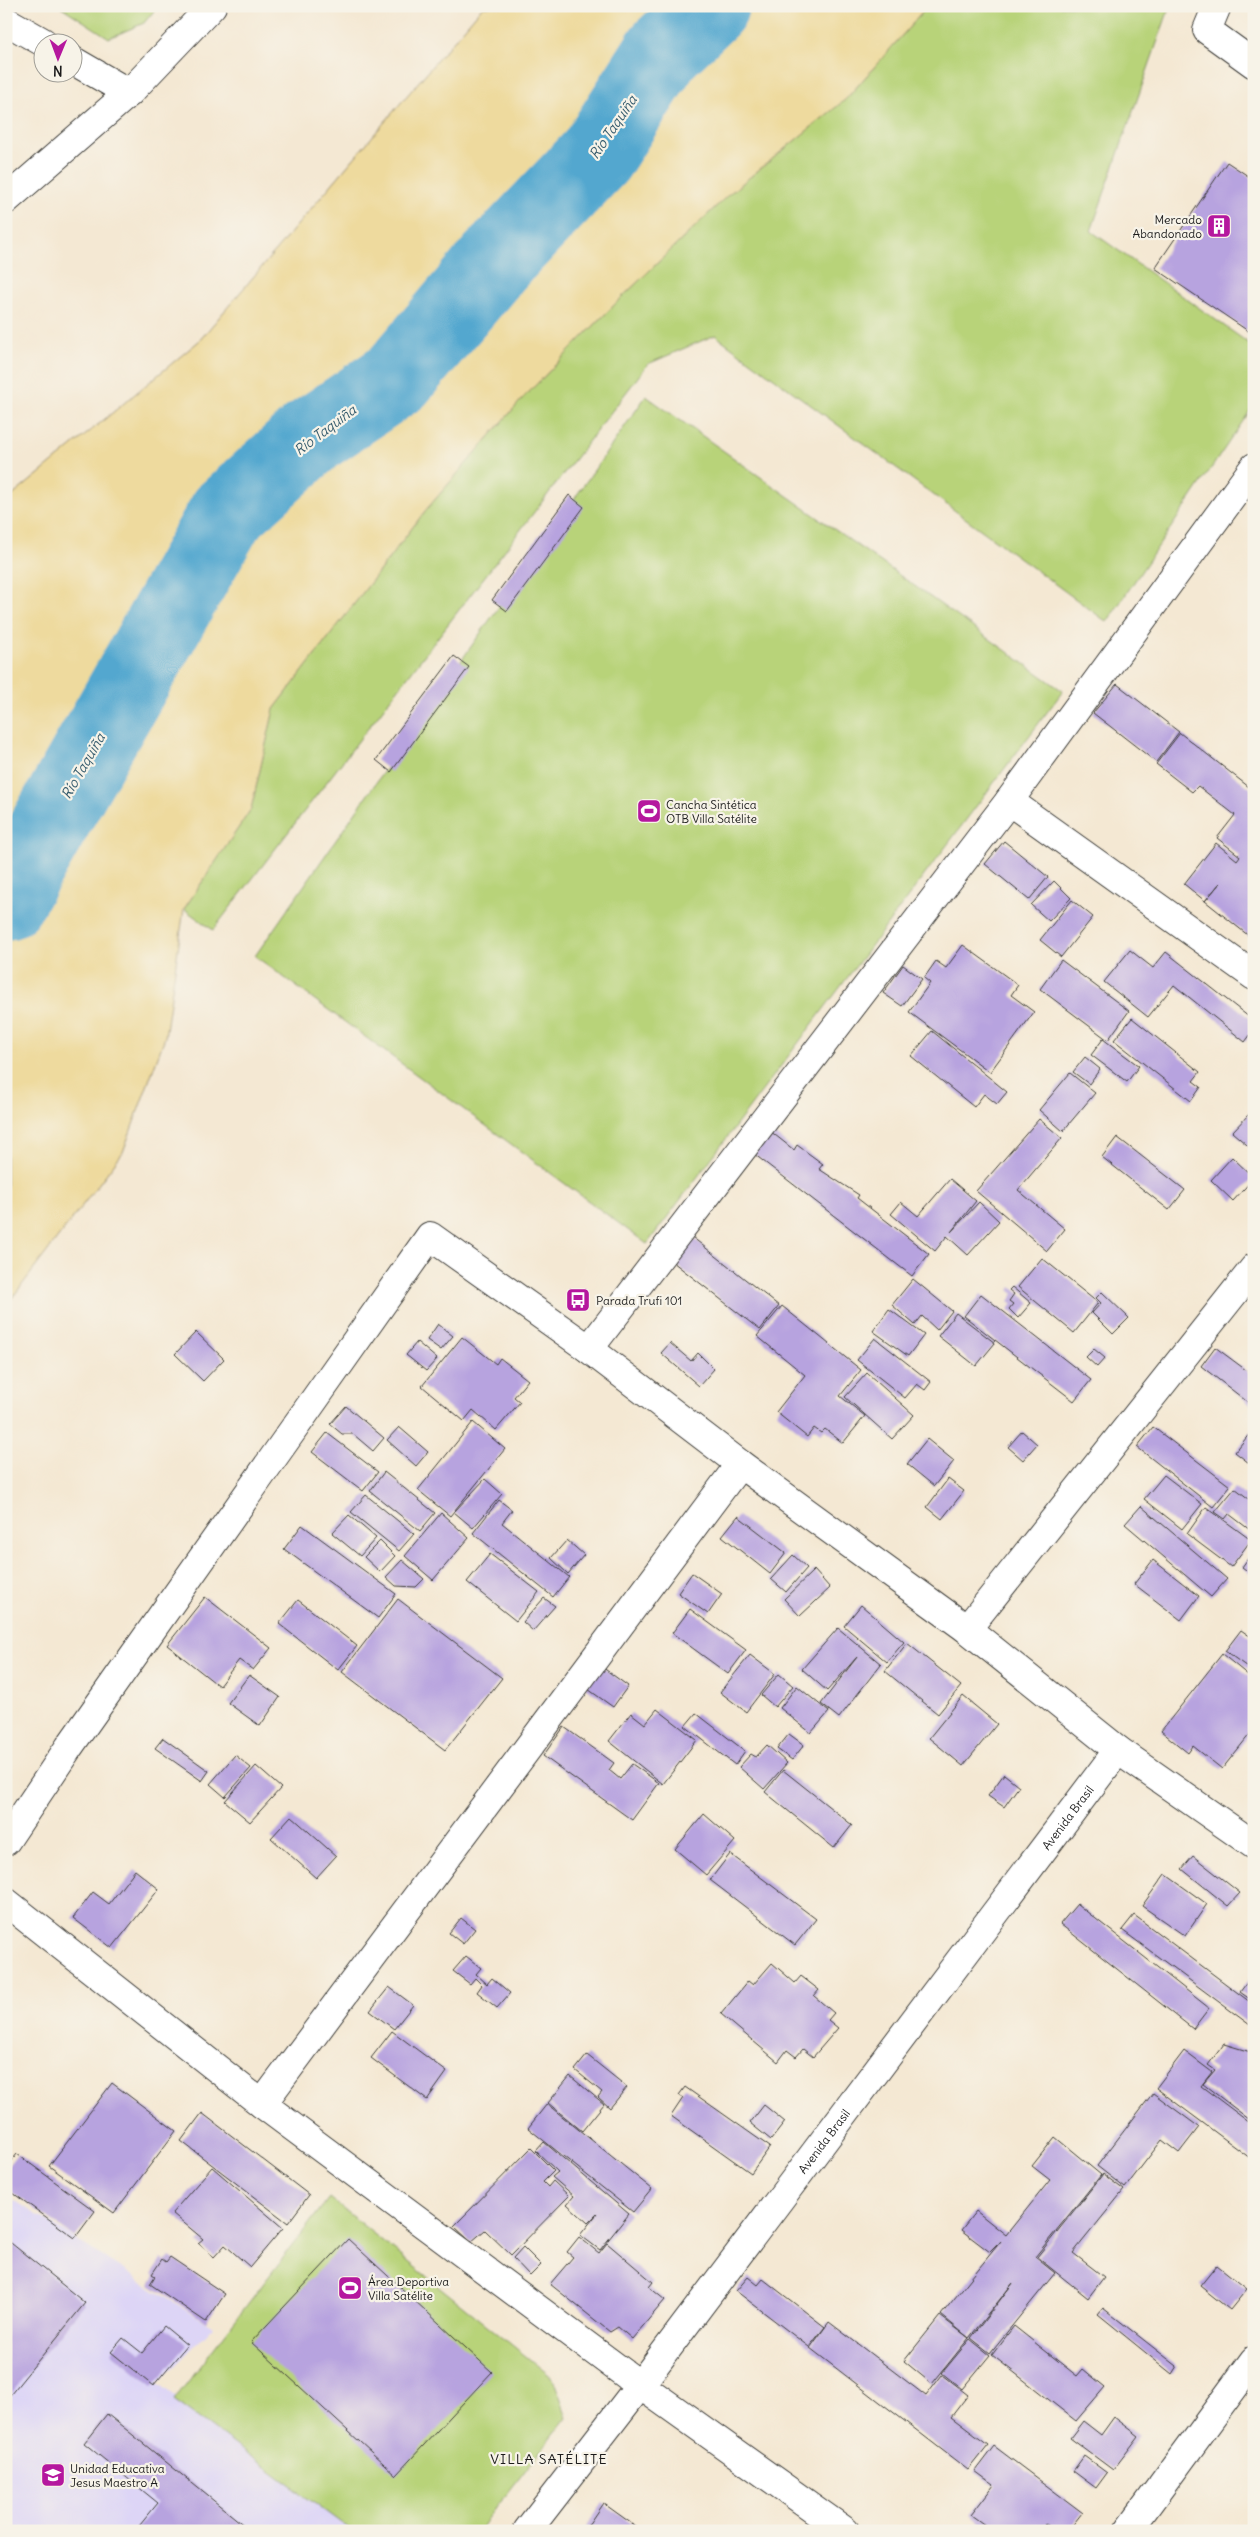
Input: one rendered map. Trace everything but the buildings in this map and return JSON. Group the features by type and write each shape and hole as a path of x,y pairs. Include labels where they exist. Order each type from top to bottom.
{"street":[{"path":"6,200 129,93 212,6"},
{"path":"1217,6 1207,30 1254,64"},
{"path":"6,21 32,36"},
{"path":"82,66 129,93"},
{"path":"589,1349 1009,800 1254,467"},
{"path":"1009,800 1254,976"},
{"path":"6,1841 69,1747 430,1236 589,1349 740,1464 966,1628 1118,1750 1254,1845"},
{"path":"966,1628 1254,1268"},
{"path":"262,2104 740,1464"},
{"name":"Avenida Brasil","path":"527,2531 640,2385 1118,1750"},
{"path":"6,1902 262,2104 640,2385 845,2531"},
{"path":"1128,2531 1254,2360"}],"shaded area":[{"path":"6,2195 213,2327 158,2383 356,2531 6,2531"}],"green space":[{"path":"60,6 158,6 144,23 109,38"},
{"path":"928,6 1170,6 1091,231 1254,347 1254,405 1107,622 715,335 648,364 213,930 184,909 251,809 274,709 425,511 523,398 619,300 729,194 846,99"},
{"name":"Cancha Sintética OTB Villa Satélite","path":"646,396 1063,691 647,1244 255,956"},
{"name":"Área Deportiva Villa Satélite","path":"329,2198 553,2378 567,2417 478,2531 352,2531 174,2400"}],"sand":[{"path":"483,6 928,6 846,99 729,194 619,300 523,398 425,511 274,709 251,809 184,909 165,1037 123,1152 6,1306 6,501 199,341"}],"waterway":[{"name":"Río Taquiña","path":"6,901 227,513 312,436 397,378 494,263 596,156 663,51 710,6"}],"place":[{"name":"Mercado Abandonado","path":"1219,226"},
{"name":"Cancha Sintética OTB Villa Satélite","path":"649,811"},
{"name":"Parada Trufi 101","path":"578,1300"},
{"name":"Área Deportiva Villa Satélite","path":"350,2288"},
{"name":"Unidad Educativa Jesus Maestro A","path":"53,2475"}],"district":[{"name":"VILLA SATÉLITE","path":"549,2459"}]}
